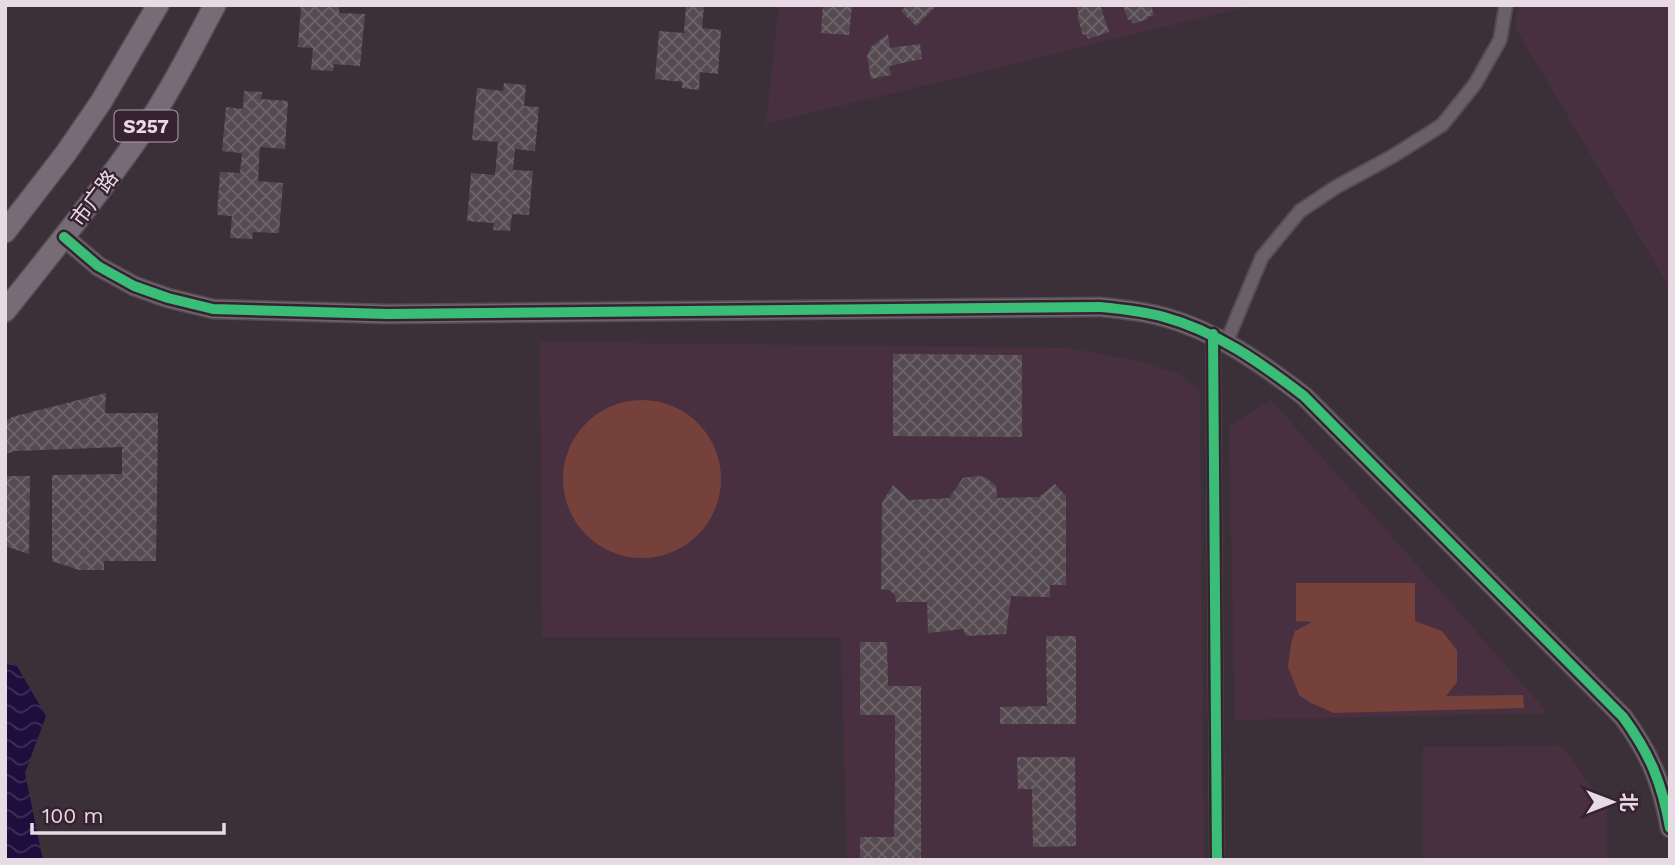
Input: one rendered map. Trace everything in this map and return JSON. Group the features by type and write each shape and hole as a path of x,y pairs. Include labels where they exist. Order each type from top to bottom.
{"main road":[{"name":"S257","path":"5,232 66,153 101,102 158,5"},
{"name":"市广路","path":"5,311 95,197 144,129 215,5"}],"street":[{"path":"1217,860 1219,339 1262,257 1300,211 1442,125 1475,84 1500,40 1506,5"},
{"path":"64,237 98,266 134,286 213,309 387,314 1100,307 1162,316 1219,339 1304,396 1623,717 1655,771 1670,827"}],"shaded area":[{"path":"779,5 1254,5 766,124"},
{"path":"1518,5 1670,5 1670,288 1515,27"},
{"path":"540,342 1068,348 1141,362 1180,375 1196,387 1200,395 1204,860 847,860 841,637 542,637"},
{"path":"642,400 672,406 698,423 715,449 721,479 715,509 698,535 672,552 642,558 612,552 586,535 569,509 563,479 569,449 586,423 612,406"},
{"path":"1271,400 1548,713 1235,720 1229,426"},
{"path":"1296,583 1415,583 1415,621 1442,631 1457,650 1457,682 1446,696 1523,695 1524,708 1334,713 1311,703 1299,695 1288,667 1295,631 1312,622 1296,621"},
{"path":"1562,746 1607,809 1607,860 1423,860 1423,747"}],"water":[{"path":"5,664 17,666 46,716 25,773 43,860 5,860"}],"building":[{"path":"301,5 339,5 339,13 365,14 360,66 334,64 333,71 311,70 313,48 298,47"},
{"path":"686,5 704,5 702,28 721,30 718,74 700,72 699,90 682,88 682,82 655,79 659,31 684,33"},
{"path":"823,5 852,5 849,35 821,33"},
{"path":"907,5 937,5 916,26 901,11"},
{"path":"1076,5 1100,5 1109,32 1088,39 1086,34 1083,35"},
{"path":"1123,5 1151,5 1154,15 1132,24"},
{"path":"888,34 890,48 920,44 922,59 889,66 891,75 871,79 867,56 871,47"},
{"path":"504,83 526,85 524,106 539,107 535,151 515,149 513,170 533,171 529,215 512,214 510,231 493,230 494,223 467,221 471,173 495,175 498,142 472,140 477,88 503,91"},
{"path":"244,91 262,92 261,99 288,101 285,149 260,147 258,181 283,183 279,233 253,232 252,239 230,238 232,216 217,215 220,172 240,173 242,153 222,151 226,107 243,109"},
{"path":"893,354 1022,355 1022,437 893,436"},
{"path":"106,393 105,413 158,413 156,561 104,561 104,570 79,570 52,561 52,475 122,474 122,447 15,451 5,454 5,422 12,417"},
{"path":"5,476 30,476 29,554 5,546"},
{"path":"985,477 996,486 997,498 1039,497 1055,484 1066,496 1066,585 1050,585 1050,597 1011,596 1006,634 966,636 963,629 928,633 927,602 896,602 895,595 889,590 881,589 882,503 893,485 909,500 949,498 963,478"},
{"path":"1046,636 1076,636 1076,724 1000,724 1000,707 1047,706"},
{"path":"860,642 887,642 888,686 921,686 921,860 860,860 860,837 894,837 895,715 860,715"},
{"path":"1017,757 1075,757 1076,846 1033,847 1032,789 1018,789"}],"cycle path":[{"path":"64,237 98,266 134,286 213,309 388,314 1100,307 1148,313 1183,323 1237,349 1304,396 1623,717 1654,770 1670,828"},
{"path":"1213,334 1217,860"}]}
